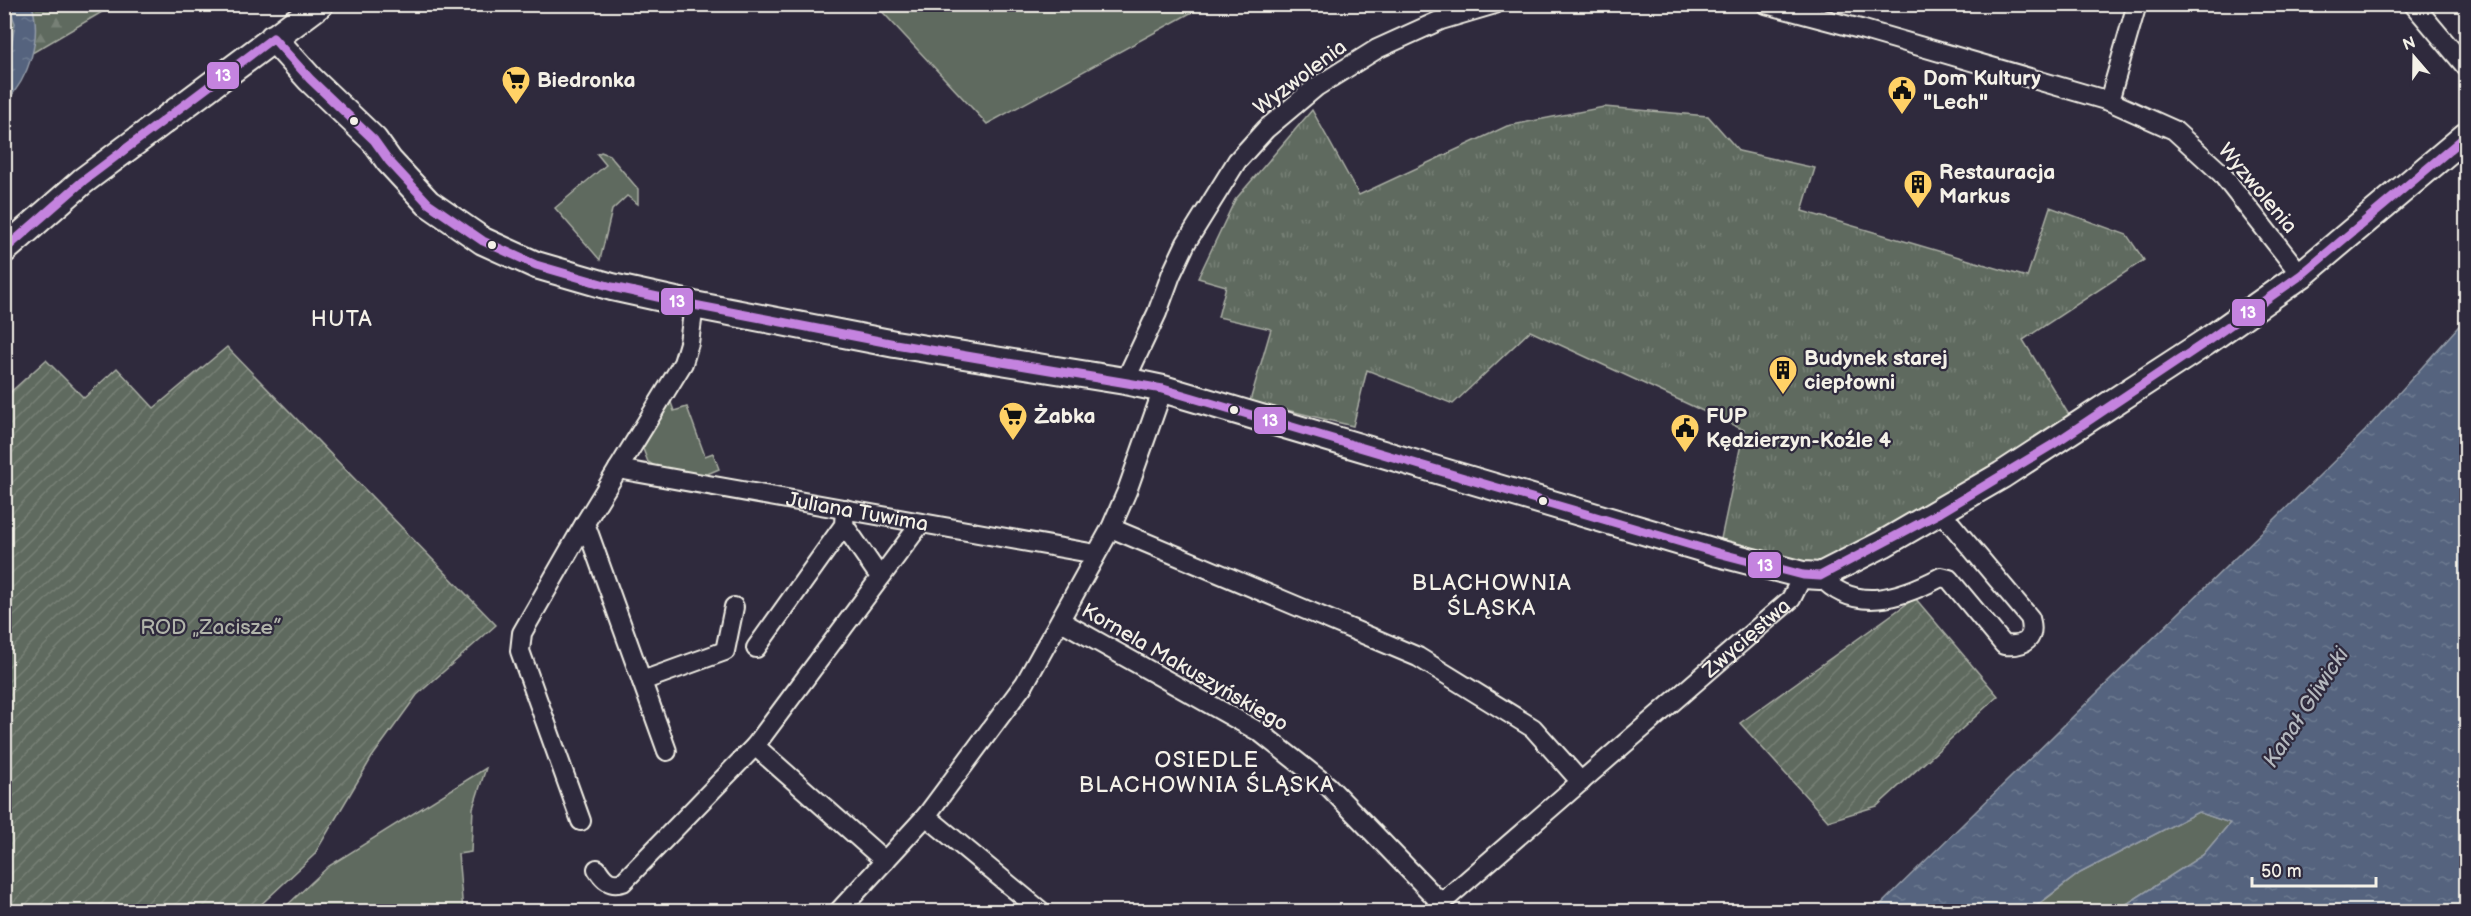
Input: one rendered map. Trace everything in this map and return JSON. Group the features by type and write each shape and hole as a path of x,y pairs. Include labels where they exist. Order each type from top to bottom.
{"street":[{"path":"4,250 83,181 320,4"},
{"name":"Wyzwolenia","path":"1125,381 1186,243 1237,161 1266,129 1316,87 1377,49 1441,20 1495,4"},
{"name":"Wyzwolenia","path":"1766,4 2109,101 2174,130 2222,173 2301,275"},
{"path":"2109,101 2137,4"},
{"path":"2413,4 2466,67"},
{"path":"273,38 310,79 374,140 389,161 428,203 483,241 545,268 612,288 694,305 895,344 1125,381 1163,390 1718,553 1811,576 1831,588 1860,599 1890,598 1914,591 1941,577 1949,579 2004,645 2022,644 2031,637 2033,629 2030,618 1941,512"},
{"path":"1811,576 1941,512 2060,439 2206,342 2301,275 2466,136"},
{"path":"581,821 520,651 522,633 585,523 683,363 689,343 694,305"},
{"path":"838,912 926,816 1025,683 1111,528 1127,491 1163,390"},
{"name":"Juliana Tuwima","path":"618,468 845,517 921,523 1096,554"},
{"path":"756,648 799,575 845,517 875,570 882,575"},
{"path":"585,523 667,751"},
{"path":"597,869 607,882 615,884 622,882 755,746 921,523"},
{"path":"1111,528 1418,657 1533,728 1581,782"},
{"name":"Zwycięstwa","path":"1436,907 1791,598 1811,576"},
{"path":"642,681 725,651 734,607"},
{"name":"Kornela Makuszyńskiego","path":"1061,621 1261,733 1328,786 1436,907"},
{"path":"755,746 885,861"},
{"path":"926,816 1042,912"}],"green space":[{"path":"4,5 114,5 5,69"},
{"path":"876,5 1205,5 987,124"},
{"path":"1604,107 1708,116 1739,151 1815,168 1802,211 2027,277 2050,207 2127,235 2144,260 2023,340 2077,428 1820,576 1718,553 1744,430 1530,331 1453,404 1367,370 1353,426 1250,401 1271,329 1218,317 1226,286 1198,278 1235,200 1312,110 1359,195 1507,126"},
{"path":"601,152 609,155 638,189 638,204 627,196 612,210 600,260 555,208 606,165 597,154"},
{"name":"ROD „Zacisze”","path":"227,347 496,625 417,695 372,757 314,855 254,911 5,911 5,397 46,360 84,398 117,368 154,408"},
{"path":"669,397 674,411 687,407 705,456 713,453 719,469 705,475 660,469 648,462 643,449 644,441"},
{"path":"1915,598 1998,696 1877,806 1828,821 1740,723"},
{"path":"486,768 473,808 471,852 458,854 463,911 281,911 329,866"},
{"path":"2198,812 2230,823 2203,855 2116,911 2029,912 2080,873"}],"water":[{"path":"8,5 32,5 35,31 27,70 5,103 5,71 15,23"},
{"name":"Kanał Gliwicki","path":"2466,318 2466,911 2116,911 2203,855 2230,823 2198,812 2080,873 2029,911 1874,911 2365,431"}],"transit line":[{"name":"13","path":"4,250 83,181 273,38 310,79 374,140 389,161 428,203 483,241 536,265 612,287 694,305 895,344 1163,389 1718,553 1803,575 1820,576 1941,512 2052,445 2206,342 2301,275 2466,136"}],"place":[{"name":"Biedronka","path":"516,106"},
{"name":"Dom Kultury \"Lech\"","path":"1902,116"},
{"name":"Restauracja Markus","path":"1918,210"},
{"name":"Budynek starej ciepłowni","path":"1783,396"},
{"name":"Żabka","path":"1013,442"},
{"name":"FUP Kędzierzyn-Koźle 4","path":"1685,454"}],"district":[{"name":"HUTA","path":"342,318"},
{"name":"BLACHOWNIA ŚLĄSKA","path":"1492,594"},
{"name":"OSIEDLE BLACHOWNIA ŚLĄSKA","path":"1207,772"}]}
